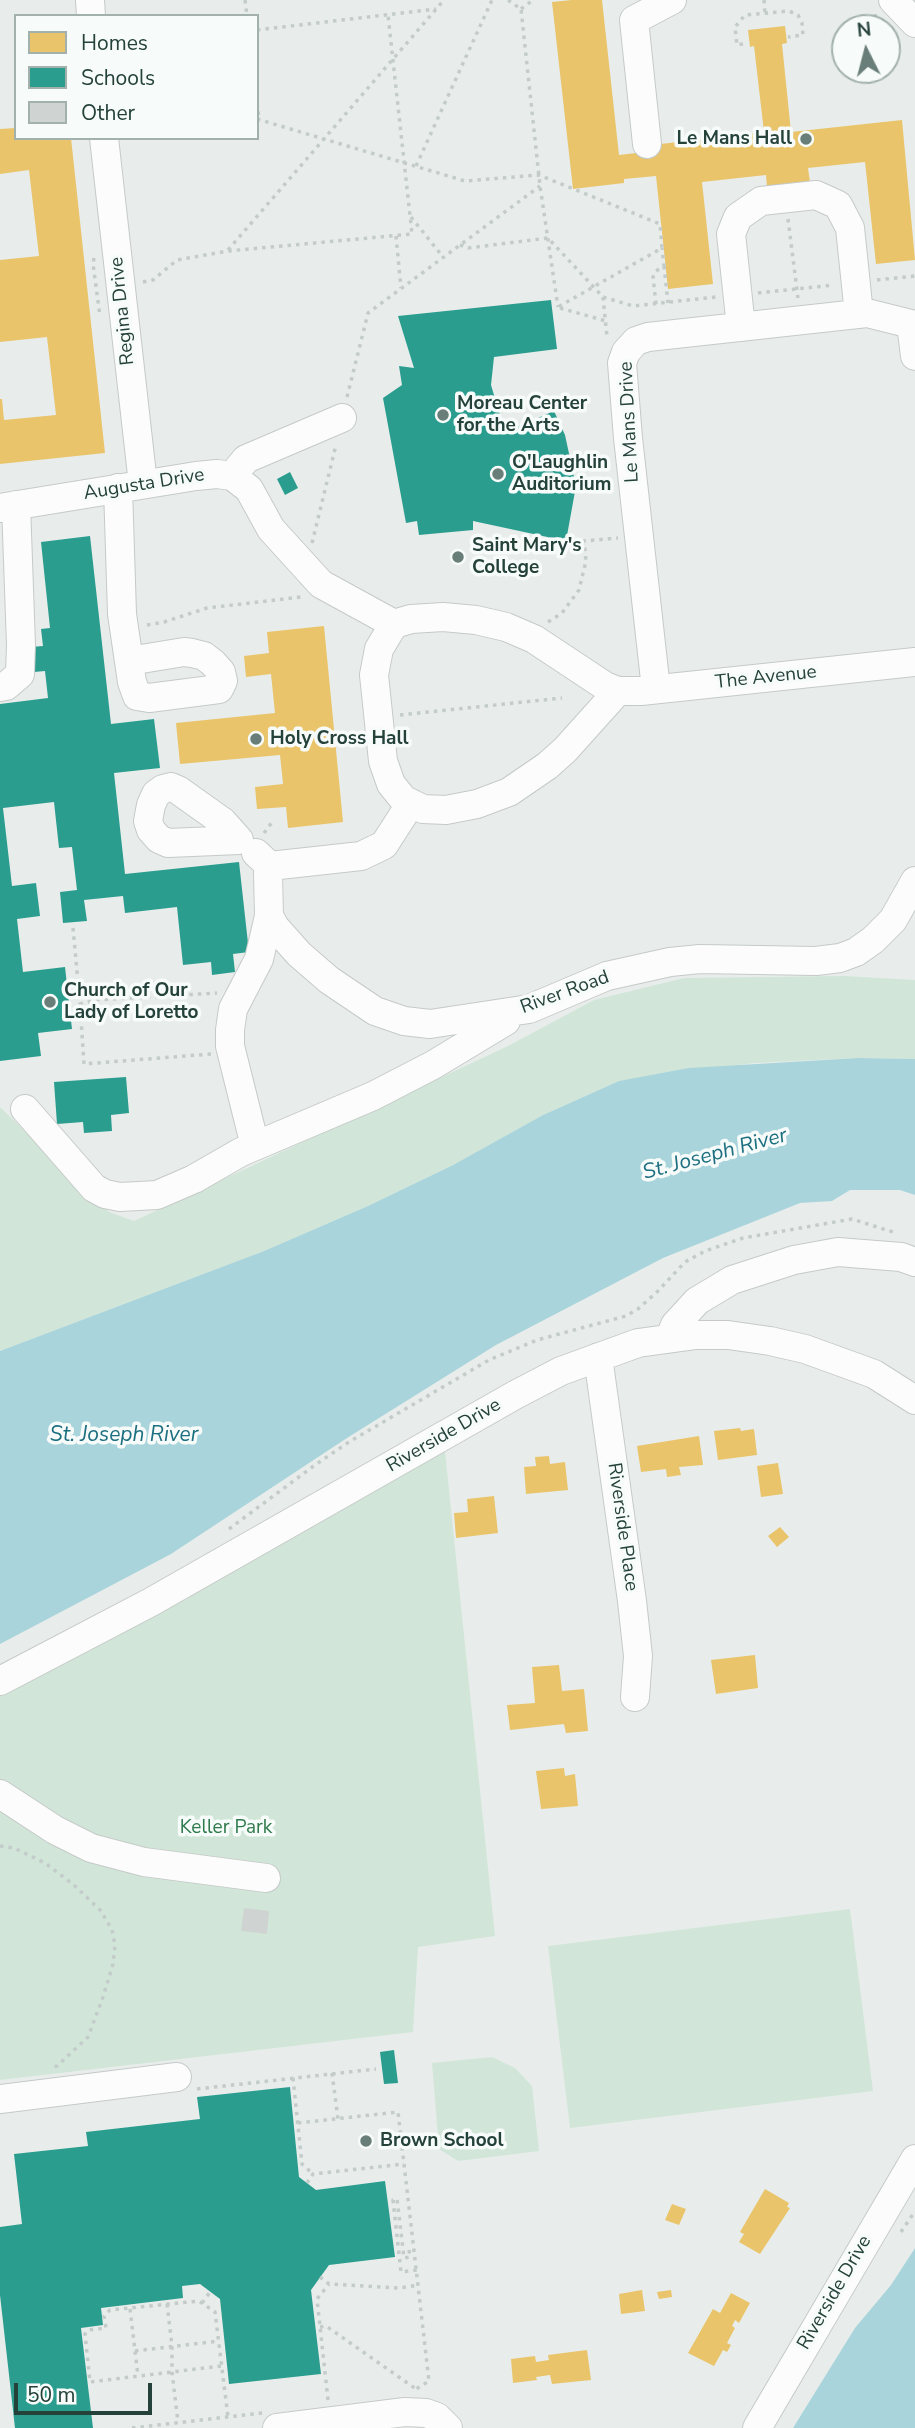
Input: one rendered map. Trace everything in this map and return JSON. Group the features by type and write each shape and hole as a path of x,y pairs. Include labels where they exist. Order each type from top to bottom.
{"street":[{"path":"647,144 634,20 672,0"},
{"path":"893,0 915,23"},
{"name":"Regina Drive","path":"104,140 120,286 131,486 124,628 129,661"},
{"path":"741,327 731,234 738,217 761,201 786,198 816,195 838,205 850,228 859,314"},
{"name":"Le Mans Drive","path":"656,689 628,438 622,363 626,352 636,341 648,337 867,313 913,323 915,356"},
{"path":"232,477 246,459 342,418"},
{"name":"Augusta Drive","path":"8,506 206,475 232,477 249,489 271,529 321,584 394,624"},
{"path":"0,687 6,686 20,674 21,645 8,506"},
{"path":"443,617 476,620 506,627 534,639 605,687 618,691 556,758 528,781 509,792 477,804 446,810 423,809 404,800 391,784 383,761 374,675 379,649 394,624 411,619 443,617"},
{"name":"The Avenue","path":"618,691 915,662"},
{"path":"270,866 361,856 375,851 384,845 395,831 411,803"},
{"path":"249,840 270,866"},
{"path":"255,1146 231,1053 231,1019 240,993 259,959 269,916 270,866"},
{"name":"River Road","path":"269,916 275,927 299,954 329,980 375,1011 404,1021 430,1024 529,1009 607,976 670,962 700,959 816,961 840,958 856,952 873,940 893,920 915,881"},
{"path":"25,1109 94,1188 120,1197 156,1195 174,1189 255,1146 373,1096 433,1065 529,1009"},
{"path":"670,1337 675,1325 697,1301 732,1280 794,1260 838,1251 901,1257 915,1262"},
{"name":"Riverside Drive","path":"0,1681 163,1595 515,1395 561,1371 638,1343 696,1335 728,1335 770,1341 806,1349 874,1374 915,1400"},
{"name":"Riverside Place","path":"598,1357 638,1656 635,1697"},
{"path":"0,1794 55,1830 91,1848 144,1862 267,1878"},
{"path":"0,2099 187,2083"},
{"name":"Riverside Drive","path":"757,2428 915,2159"},
{"path":"277,2428 405,2413 426,2413 437,2417 448,2428"}],"path":[{"path":"228,251 444,0"},
{"path":"416,166 492,0"},
{"path":"508,0 521,9 540,187 558,307"},
{"path":"521,9 533,0"},
{"path":"764,0 765,13"},
{"path":"259,30 436,9"},
{"path":"743,44 737,45 735,27 745,15 789,11 798,15 803,35 789,37"},
{"path":"120,286 153,279 177,260 228,251 412,234 388,15"},
{"path":"259,119 465,181 539,176 660,224 668,303"},
{"path":"124,628 164,622 207,608 304,597 306,567 368,313 540,187"},
{"path":"786,198 800,321"},
{"path":"409,216 443,257"},
{"path":"396,236 401,288"},
{"path":"460,245 468,248 548,238"},
{"path":"548,238 603,297 632,306 915,276"},
{"path":"558,307 662,248"},
{"path":"656,304 653,277 656,271 664,266"},
{"path":"603,297 609,350"},
{"path":"558,307 606,321"},
{"path":"534,639 537,626 562,613 579,590 586,561 584,541 628,537"},
{"path":"377,717 562,698"},
{"path":"249,840 273,821"},
{"path":"73,928 84,1064 231,1053"},
{"path":"80,1003 196,993 240,993"},
{"path":"0,1846 14,1848 45,1863 74,1885 101,1911 112,1930 115,1945 113,1964 88,2037 57,2066 45,2069"},
{"path":"187,2083 293,2078 376,2069"},
{"path":"332,2073 338,2119"},
{"path":"293,2078 302,2164 313,2174 404,2164"},
{"path":"298,2123 398,2112 429,2381 417,2391 326,2326 320,2327"},
{"path":"307,2183 313,2174"},
{"path":"409,2249 410,2258 404,2258 397,2199 393,2200 401,2272 417,2270"},
{"path":"320,2277 329,2284 398,2288 419,2285"},
{"path":"328,2404 317,2299 329,2284"},
{"path":"202,2303 210,2292"},
{"path":"221,2366 90,2382 85,2334 88,2330 106,2328 104,2316 110,2310 198,2301 202,2303 215,2312 228,2417"},
{"path":"167,2304 178,2422"},
{"path":"130,2308 138,2376"},
{"path":"135,2351 219,2341"}],"green space":[{"path":"845,976 915,980 915,1059 858,1058 754,1063 619,1081 543,1115 453,1165 368,1206 264,1251 0,1351 0,1107 109,1212 134,1221 508,1046 594,1000 684,978"},
{"name":"Keller Park","path":"445,1451 495,1936 418,1947 413,2032 0,2080 0,1692"},
{"path":"850,1909 873,2091 570,2128 548,1946"},
{"path":"492,2057 515,2068 532,2086 539,2151 458,2161 439,2149 432,2063"}],"water":[{"name":"St. Joseph River","path":"858,1058 915,1059 915,1195 900,1190 850,1190 832,1201 800,1203 663,1258 496,1345 347,1438 171,1554 0,1644 0,1351 264,1251 368,1206 453,1165 543,1115 619,1081 689,1068"},
{"path":"915,2248 915,2428 793,2428 855,2328 891,2285"}],"building: Homes":[{"name":"Le Mans Hall","path":"602,0 619,155 653,151 652,145 764,132 754,46 750,47 748,30 785,26 787,43 782,44 791,132 902,120 915,260 876,264 865,162 808,168 810,182 767,187 766,175 702,182 713,284 668,289 656,176 573,189 552,2"},
{"path":"14,128 14,140 71,140 105,453 0,464 0,399 4,420 56,415 47,337 0,342 0,260 39,256 29,170 0,174 0,129"},
{"name":"Holy Cross Hall","path":"324,626 343,822 288,828 286,807 257,809 255,787 283,784 280,755 180,764 176,723 275,713 271,674 246,677 244,656 269,653 267,632"},
{"path":"740,1428 741,1431 754,1429 757,1455 718,1460 714,1431"},
{"path":"699,1436 703,1465 679,1467 681,1475 667,1477 666,1469 641,1472 637,1446"},
{"path":"549,1456 550,1464 565,1462 568,1490 526,1494 524,1467 536,1466 535,1457"},
{"path":"778,1463 783,1494 761,1497 757,1466"},
{"path":"494,1496 498,1533 456,1538 454,1513 468,1512 467,1499"},
{"path":"780,1527 789,1537 777,1547 768,1536"},
{"path":"755,1655 758,1688 716,1694 711,1660"},
{"path":"559,1665 562,1691 584,1689 588,1731 566,1733 564,1724 510,1730 507,1705 535,1703 532,1667"},
{"path":"564,1768 565,1776 575,1774 578,1806 541,1809 536,1771"},
{"path":"765,2189 789,2203 787,2207 790,2208 760,2254 739,2242 744,2234 740,2232"},
{"path":"672,2204 686,2209 679,2225 665,2220"},
{"path":"642,2290 645,2311 621,2314 619,2294"},
{"path":"671,2290 672,2297 659,2299 657,2292"},
{"path":"731,2293 750,2303 739,2323 735,2320 732,2326 735,2328 727,2343 731,2345 727,2352 723,2350 714,2366 688,2353 713,2309 720,2313"},
{"path":"587,2350 591,2380 552,2384 550,2375 536,2377 537,2380 513,2383 511,2359 535,2356 536,2362 549,2360 548,2355"}],"building: Schools":[{"path":"551,300 557,349 494,357 491,385 505,432 554,411 565,435 576,486 566,541 473,521 473,530 419,535 417,521 406,523 383,398 402,385 399,366 414,368 398,316"},
{"path":"290,472 298,488 285,495 277,479"},
{"path":"90,536 111,724 154,719 160,768 114,773 125,874 239,862 249,952 233,954 235,972 212,975 211,962 183,965 177,907 125,913 123,896 84,900 87,921 63,923 60,892 77,890 72,847 59,848 54,802 3,808 12,886 36,883 40,916 17,919 23,972 65,967 72,1029 38,1033 41,1056 0,1061 0,704 48,698 45,671 34,672 31,647 43,646 41,629 50,628 41,542"},
{"path":"126,1077 129,1113 111,1115 112,1131 84,1133 83,1122 57,1124 54,1082"},
{"path":"394,2050 398,2083 384,2084 380,2052"},
{"path":"290,2087 299,2177 316,2190 385,2181 395,2257 329,2265 311,2290 321,2374 229,2384 220,2299 200,2284 182,2286 183,2298 101,2308 103,2325 81,2328 93,2428 15,2428 0,2295 0,2227 22,2224 14,2154 88,2146 86,2132 200,2119 197,2097"}],"building: Other":[{"path":"244,1908 269,1911 267,1934 241,1931"}],"place":[{"name":"Le Mans Hall","path":"806,139"},
{"name":"Moreau Center for the Arts","path":"443,415"},
{"name":"O'Laughlin Auditorium","path":"498,474"},
{"name":"Saint Mary's College","path":"458,557"},
{"name":"Holy Cross Hall","path":"256,739"},
{"name":"Church of Our Lady of Loretto","path":"50,1002"},
{"name":"Brown School","path":"366,2141"}]}
